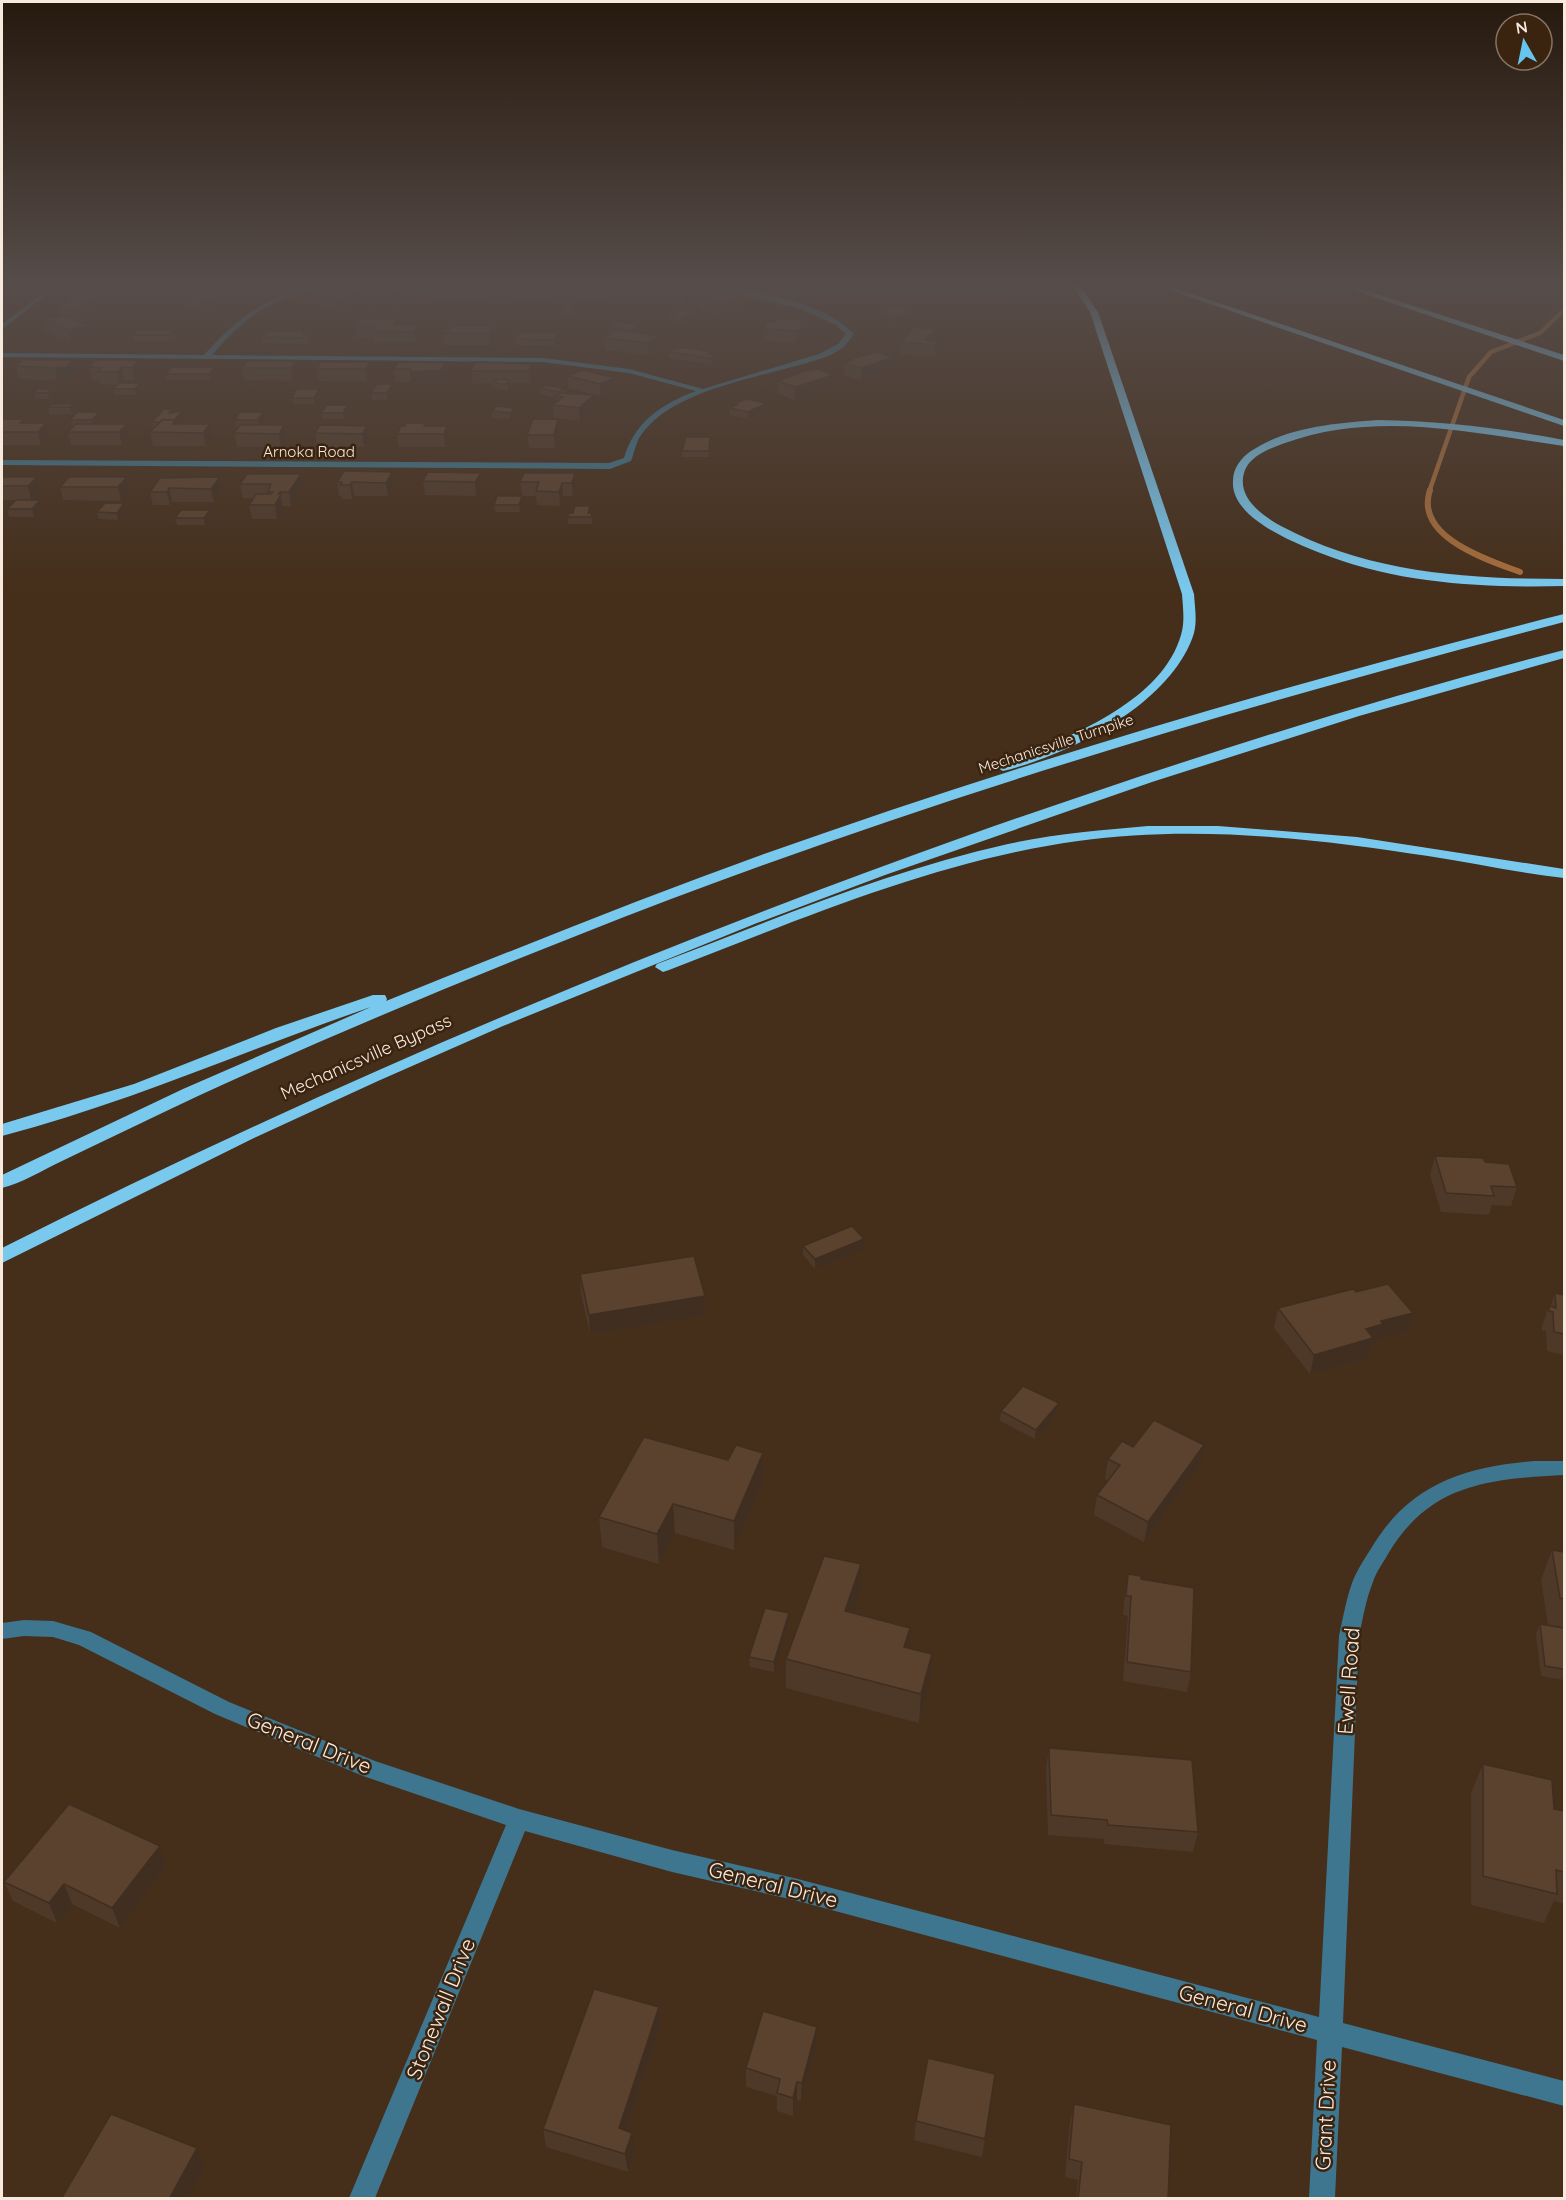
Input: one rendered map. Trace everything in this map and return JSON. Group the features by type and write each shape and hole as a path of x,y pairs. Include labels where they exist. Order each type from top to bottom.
{"highway":[{"path":"691,887 928,793 1049,750 1107,721 1144,695 1161,679 1177,659 1186,639 1190,617 1188,594 1119,387"},
{"path":"1453,387 1564,423"},
{"path":"1564,443 1505,433 1426,424 1370,424 1314,431 1285,439 1262,449 1241,467 1237,478 1238,489 1243,500 1258,516 1281,531 1308,544 1358,561 1459,578 1564,583"},
{"name":"Mechanicsville Turnpike","path":"568,933 850,830 1126,740 1334,679 1564,618"},
{"name":"Mechanicsville Bypass","path":"2,1256 181,1165 386,1070 574,989 758,917 942,849 1208,758 1416,695 1564,654"},
{"path":"386,1070 906,876 978,855 1042,842 1104,835 1162,832 1302,835 1378,844 1564,874"},
{"path":"2,1130 140,1088 282,1032 568,933"},
{"name":"Mechanicsville Bypass","path":"2,1182 220,1079 568,933"}],"street":[{"path":"689,387 704,391 719,387"},
{"name":"Arnoka Road","path":"2,462 572,467 617,465 628,459 632,443 645,424 676,404 704,391"},
{"name":"Ewell Road","path":"1331,2032 1349,1636 1361,1585 1383,1541 1414,1507 1440,1490 1479,1474 1523,1467 1564,1468"},
{"name":"General Drive","path":"2,1632 24,1628 53,1629 84,1638 243,1717 371,1769 519,1819 672,1861 794,1889 1564,2094"},
{"name":"Stonewall Drive","path":"363,2199 519,1819"},
{"name":"Grant Drive","path":"1322,2199 1331,2032"}],"building":[{"path":"115,387 137,387 135,389 113,389"},
{"path":"375,387 391,387 387,393 371,393"},
{"path":"555,387 565,389 558,392 539,388"},
{"path":"38,389 51,389 48,393 34,393"},
{"path":"297,389 319,389 314,398 292,398"},
{"path":"560,393 594,395 579,408 553,405 563,397 555,396"},
{"path":"746,399 767,403 748,412 730,408"},
{"path":"51,404 73,404 70,407 48,407"},
{"path":"327,405 348,405 343,413 321,413"},
{"path":"497,406 515,408 510,413 492,411"},
{"path":"164,409 172,409 169,413 182,411 175,420 152,422"},
{"path":"77,412 99,412 92,420 70,420"},
{"path":"240,412 263,412 258,420 235,420"},
{"path":"2,419 24,419 20,423 46,423 38,432 2,432"},
{"path":"533,419 558,419 554,435 527,435"},
{"path":"162,420 175,420 173,424 210,424 203,433 150,432"},
{"path":"406,423 447,426 444,434 397,434 401,426 405,426"},
{"path":"76,424 127,424 119,432 68,432"},
{"path":"240,425 284,425 279,434 234,433"},
{"path":"320,425 367,426 362,434 315,433"},
{"path":"686,437 710,437 709,451 682,451"},
{"path":"344,471 392,472 386,483 352,482 350,485 340,485 342,482 337,482"},
{"path":"428,472 481,473 475,482 423,481"},
{"path":"524,473 575,473 572,483 562,483 559,492 536,491 539,482 520,482"},
{"path":"247,474 301,474 289,492 278,494 281,494 275,505 249,505 256,494 273,492 268,492 271,484 240,484"},
{"path":"2,477 37,477 28,486 2,486"},
{"path":"69,477 127,477 118,487 60,487"},
{"path":"220,477 211,489 169,488 167,492 150,492 160,478"},
{"path":"497,496 522,496 519,505 494,505"},
{"path":"16,500 40,500 32,509 7,509"},
{"path":"105,503 124,503 117,513 97,512"},
{"path":"575,506 590,506 588,513 592,513 591,517 568,517 569,513 573,513"},
{"path":"181,510 210,510 204,518 175,518"},
{"path":"1435,1156 1483,1158 1485,1162 1509,1164 1517,1187 1491,1186 1494,1196 1446,1193"},
{"path":"852,1226 864,1239 815,1259 803,1246"},
{"path":"694,1256 705,1296 589,1315 580,1274"},
{"path":"1388,1284 1413,1313 1381,1321 1383,1324 1366,1329 1373,1338 1314,1355 1278,1308 1353,1289 1356,1292"},
{"path":"1555,1293 1564,1295 1564,1334 1554,1332 1553,1312 1549,1311 1549,1306 1556,1308"},
{"path":"1023,1386 1059,1403 1036,1430 1001,1411"},
{"path":"1154,1420 1204,1445 1148,1522 1097,1495 1120,1465 1108,1459 1122,1441 1133,1447"},
{"path":"644,1437 728,1460 736,1445 763,1453 734,1521 673,1504 657,1534 599,1517"},
{"path":"1552,1550 1564,1552 1564,1599 1560,1598"},
{"path":"824,1556 861,1564 845,1611 910,1628 904,1647 932,1654 921,1694 786,1659"},
{"path":"1128,1574 1141,1576 1141,1579 1194,1588 1191,1672 1127,1662 1131,1596 1126,1596"},
{"path":"765,1608 789,1613 774,1662 749,1657"},
{"path":"1540,1624 1564,1628 1564,1669 1545,1666"},
{"path":"1049,1748 1192,1760 1198,1832 1108,1825 1107,1820 1051,1815"},
{"path":"1483,1764 1552,1780 1554,1809 1564,1811 1564,1872 1556,1870 1557,1894 1483,1876"},
{"path":"69,1804 160,1846 112,1908 64,1884 49,1903 4,1882"},
{"path":"594,1989 659,2007 619,2128 632,2133 625,2154 543,2129"},
{"path":"763,2011 817,2027 802,2083 797,2082 793,2098 777,2093 780,2079 746,2068"},
{"path":"928,2058 995,2074 985,2139 916,2121"},
{"path":"1074,2104 1171,2125 1168,2199 1078,2199 1082,2162 1069,2159"},
{"path":"111,2114 197,2148 169,2199 61,2199"}],"waterway":[{"path":"1429,492 1466,387"},
{"path":"1430,490 1428,507 1433,521 1443,533 1473,553 1520,572"}]}
